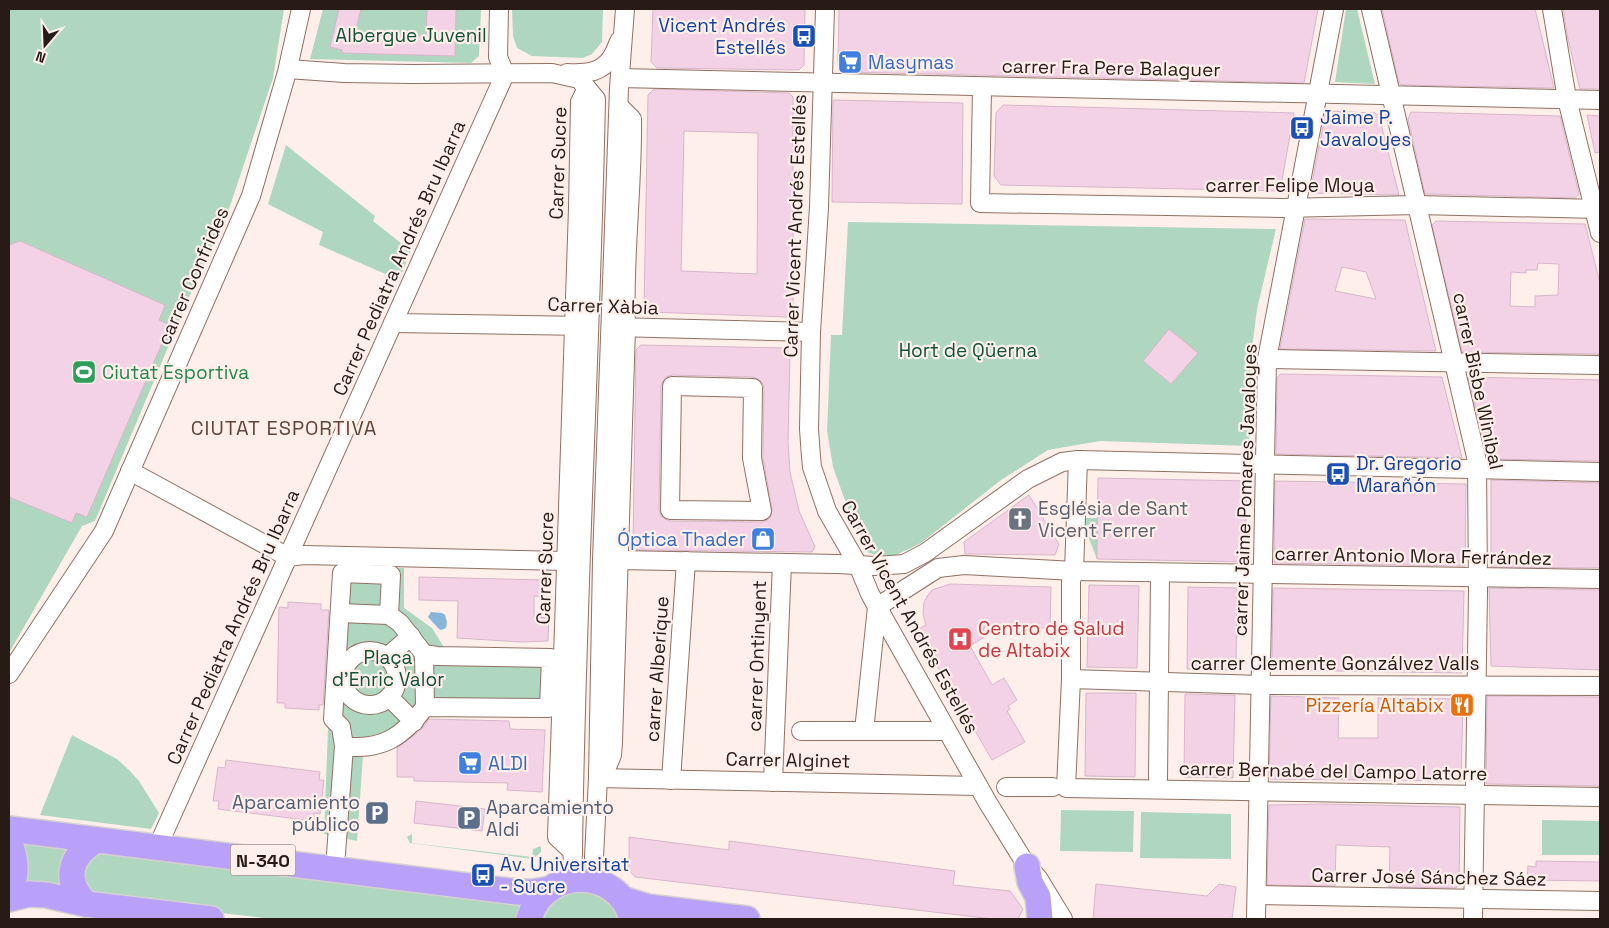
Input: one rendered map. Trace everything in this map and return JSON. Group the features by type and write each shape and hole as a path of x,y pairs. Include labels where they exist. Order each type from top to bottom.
{"highway":[{"name":"N-340","path":"9,829 517,892 533,892 584,879 597,882 615,892 627,909 648,907 747,919"},
{"path":"86,904 75,890 72,872 76,858 84,847 97,840"},
{"path":"9,841 15,863 14,876 9,892"},
{"path":"1027,866 1030,882 1038,897 1040,919"},
{"path":"529,919 534,906 541,896 560,884"},
{"path":"9,899 29,894 46,895 125,914 211,919"}],"street":[{"name":"carrer Confrides","path":"9,674 104,531 251,196 288,69 302,9"},
{"path":"499,9 498,57 505,74"},
{"path":"598,774 607,767 612,755 619,560 619,106 625,9"},
{"name":"Carrer Vicent Andrés Estellés","path":"825,9 819,207 811,332 809,429 812,467 827,511 858,565 877,607 978,786 1027,866 1038,878 1063,919"},
{"name":"carrer Jaime Pomares Javaloyes","path":"1256,919 1267,359 1334,9"},
{"name":"carrer Bisbe Winibal","path":"1371,9 1478,468 1473,919"},
{"path":"1552,9 1567,99 1597,208 1600,233"},
{"path":"288,69 344,73 505,74 593,72 605,66 622,38"},
{"name":"Carrer Sucre","path":"552,73 579,79 587,88 580,102 580,570 573,852 560,884"},
{"name":"Carrer Pediatra Andrés Bru Ibarra","path":"157,848 505,74"},
{"name":"carrer Fra Pere Balaguer","path":"620,78 1600,100"},
{"name":"carrer Felipe Moya","path":"982,87 980,203 1296,208 1417,205 1597,208"},
{"name":"Carrer Xàbia","path":"393,323 811,332"},
{"name":"Carrer Sucre","path":"573,852 557,837 566,561 581,326"},
{"path":"597,882 594,857 618,327"},
{"path":"1267,359 1600,365"},
{"path":"672,386 753,388 752,458 762,511 670,510 672,386"},
{"path":"619,560 876,566 904,564 925,553 1028,479 1062,462 1078,460 1600,472"},
{"path":"1060,787 1070,679 1070,581 1074,571 1078,460"},
{"path":"130,471 288,557 304,555 566,561"},
{"name":"carrer Alberique","path":"671,780 686,561"},
{"name":"carrer Ontinyent","path":"773,782 782,563"},
{"name":"carrer Antonio Mora Ferrández","path":"877,607 938,568 964,565 1074,571 1263,576 1600,579"},
{"path":"336,854 344,746 339,726 334,719 342,573 390,575 389,615"},
{"path":"1158,779 1160,573"},
{"path":"864,731 877,607"},
{"path":"340,613 389,615 400,623 424,654 425,707 414,722 406,730 382,744 357,748 344,746"},
{"path":"387,657 411,636"},
{"path":"339,640 353,656"},
{"path":"366,650 375,651 387,657 396,668 398,676 397,685 389,697 378,704 369,705 356,701 347,692 343,684 345,666 353,656 366,650"},
{"path":"424,654 437,656 551,658 549,708 425,707"},
{"name":"carrer Clemente Gonzálvez Valls","path":"1070,679 1261,685 1600,686"},
{"path":"389,697 414,722"},
{"path":"339,726 356,701"},
{"path":"801,731 947,730"},
{"name":"Carrer Alginet","path":"598,774 671,780 978,786"},
{"name":"carrer Bernabé del Campo Latorre","path":"1006,787 1600,797"},
{"name":"Carrer José Sánchez Sáez","path":"1257,895 1600,901"}],"green space":[{"name":"Ciutat Esportiva","path":"9,9 284,9 273,78 228,212 193,288 95,521 82,526 9,653"},
{"name":"Albergue Juvenil","path":"323,9 481,9 479,56 471,63 310,59"},
{"path":"512,9 603,9 602,42 592,54 583,58 532,56 517,48 513,36"},
{"path":"1346,9 1357,9 1375,84 1335,82"},
{"path":"286,145 375,216 373,221 411,251 399,280 319,245 323,232 268,204"},
{"name":"Hort de Qüerna","path":"848,222 1276,229 1257,309 1252,349 1249,446 1100,441 1048,450 1001,480 921,543 896,555 881,557 867,552 833,467 827,431 831,335 842,335"},
{"path":"1081,518 1098,518 1097,559"},
{"name":"Plaça d'Enric Valor","path":"404,568 404,608 432,628 447,652 554,655 554,711 427,711 363,755 357,841 324,834 334,570"},
{"path":"72,735 117,759 139,781 159,813 151,829 40,815"},
{"path":"1061,810 1134,811 1133,852 1060,851"},
{"path":"1141,812 1231,814 1231,859 1140,858"},
{"path":"1542,820 1600,821 1600,855 1542,855"},
{"path":"412,834 412,843 532,857 533,849 541,846 541,852 533,859 410,843 407,837"},
{"path":"17,837 74,844 68,885 21,888"},
{"path":"96,846 525,896 518,919 273,919 90,898 77,861"},
{"path":"582,892 594,895 608,904 618,919 544,919 550,908 558,900 569,894"}],"water":[{"path":"431,612 445,615 446,628 439,629 428,617"}],"building":[{"path":"339,9 361,9 355,33 426,36 427,9 456,9 455,56 342,53 342,50 330,47"},
{"path":"653,9 805,9 804,65 799,70 657,68 651,62"},
{"path":"839,9 1318,9 1304,83 848,72 838,63"},
{"path":"1382,9 1535,9 1554,88 1402,85 1399,83"},
{"path":"1563,9 1600,9 1600,89 1580,89"},
{"path":"654,89 789,93 793,97 793,311 787,317 649,312 644,307 648,95","holes":["684,131 758,133 757,274 681,271"]},
{"path":"833,100 963,103 962,204 832,202"},
{"path":"1003,105 1294,113 1280,191 1001,185 994,176 996,113"},
{"path":"1326,111 1375,113 1379,116 1399,195 1310,193"},
{"path":"1411,112 1560,116 1579,194 1575,198 1425,194 1408,119"},
{"path":"1587,115 1600,116 1600,152 1595,153"},
{"path":"1305,219 1405,220 1436,351 1280,349","holes":["1342,267 1366,272 1376,299 1335,291"]},
{"path":"1436,221 1585,224 1600,283 1600,354 1462,352 1432,225","holes":["1538,263 1559,264 1558,295 1535,296 1535,307 1510,306 1511,272 1526,273 1526,270 1537,270"]},
{"path":"20,241 165,305 159,320 170,325 87,517 76,513 72,523 9,497 9,245"},
{"path":"1169,329 1198,353 1171,384 1143,361"},
{"path":"641,345 785,348 790,354 788,442 790,472 799,511 815,547 812,552 637,550 633,546 636,350","holes":["672,375 753,377 762,382 764,388 763,457 772,510 771,516 768,520 762,522 670,521 665,519 661,516 659,510 661,386 663,381 666,377"]},
{"path":"1280,374 1442,377 1462,458 1276,454 1277,378"},
{"path":"1468,377 1600,380 1600,461 1488,459"},
{"path":"1098,478 1247,481 1245,562 1097,559"},
{"path":"1491,480 1600,483 1600,568 1491,567"},
{"path":"1275,481 1466,484 1465,566 1274,563"},
{"name":"Església de Sant Vicent Ferrer","path":"1029,495 1059,544 1055,555 965,554 964,542"},
{"path":"419,577 544,580 544,597 534,596 534,617 549,618 548,641 521,642 457,638 458,601 419,600"},
{"path":"950,584 1051,587 1050,628 984,627 983,638 970,646 992,685 1004,678 1017,700 1008,706 1010,709 1007,711 1025,742 992,760 916,630 926,625 923,614 924,602 928,595 932,590"},
{"path":"1089,585 1139,586 1137,668 1087,667"},
{"path":"1188,587 1237,588 1236,670 1187,669"},
{"path":"1273,588 1464,591 1462,673 1272,670"},
{"path":"1489,588 1600,590 1600,670 1491,666"},
{"path":"288,602 321,604 321,610 329,610 323,705 319,705 319,710 285,708 285,703 277,703 279,607 288,608"},
{"path":"1086,693 1136,693 1135,777 1085,776"},
{"path":"1185,694 1235,695 1233,778 1184,777"},
{"path":"1271,696 1339,698 1338,738 1378,738 1378,698 1463,699 1461,781 1269,779"},
{"path":"1487,696 1600,697 1600,786 1486,784"},
{"name":"ALDI","path":"429,719 509,721 510,729 545,730 542,792 507,790 508,783 414,781 414,777 397,777 397,748 421,730"},
{"path":"226,760 320,772 319,780 324,780 320,814 314,813 314,821 218,809 219,801 213,801 218,767 225,768"},
{"path":"416,801 485,809 482,831 414,823"},
{"path":"1322,804 1460,807 1459,884 1456,888 1389,887 1390,847 1336,845 1335,886 1267,885 1269,805"},
{"path":"629,837 729,850 729,841 955,871 953,885 1010,891 1023,909 1018,919 993,919 635,877 629,870"},
{"path":"1536,861 1600,862 1600,881 1527,880 1528,866 1536,867"},
{"path":"1096,884 1207,896 1219,884 1236,887 1232,919 1093,919"}],"place":[{"name":"Vicent Andrés Estellés","path":"804,36"},
{"name":"Masymas","path":"850,62"},
{"name":"Jaime P. Javaloyes","path":"1302,128"},
{"name":"Ciutat Esportiva","path":"84,372"},
{"name":"Dr. Gregorio Marañón","path":"1338,474"},
{"name":"Església de Sant Vicent Ferrer","path":"1020,519"},
{"name":"Óptica Thader","path":"763,539"},
{"name":"Centro de Salud de Altabix","path":"960,639"},
{"name":"Pizzería Altabix","path":"1462,705"},
{"name":"ALDI","path":"470,763"},
{"name":"Aparcamiento público","path":"377,813"},
{"name":"Aparcamiento Aldi","path":"469,818"},
{"name":"Av. Universitat - Sucre","path":"483,875"}],"district":[{"name":"CIUTAT ESPORTIVA","path":"284,428"}]}
